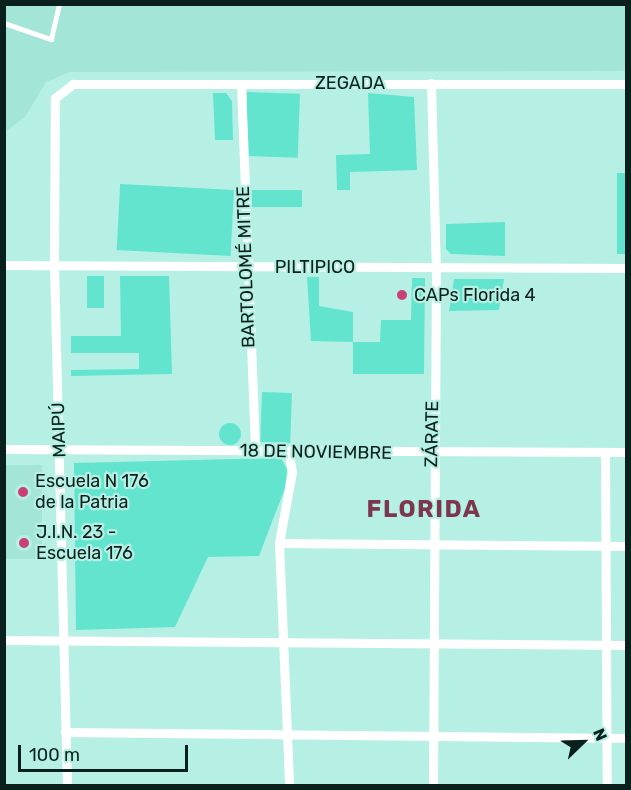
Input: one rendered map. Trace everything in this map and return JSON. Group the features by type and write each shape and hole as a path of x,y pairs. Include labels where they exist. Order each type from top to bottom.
{"street":[{"name":"ZÁRATE","path":"430,83 436,268 430,543 434,643 433,786"},
{"name":"ZEGADA","path":"74,84 627,84"},
{"name":"MAIPÚ","path":"67,786 54,265 56,98 74,84"},
{"name":"BARTOLOMÉ MITRE","path":"241,84 244,267 255,451"},
{"name":"PILTIPICO","path":"4,265 627,268"},
{"name":"18 DE NOVIEMBRE","path":"4,449 431,453 627,452"},
{"path":"288,451 292,472 279,543 289,786"},
{"path":"605,452 604,644 607,786"},
{"path":"279,543 627,546"},
{"path":"4,640 282,640 627,645"},
{"path":"65,732 627,738"}],"lane":[{"path":"4,23 51,39 59,4"}],"shaded area":[{"path":"5,5 626,5 626,71 70,72 46,82 25,117 5,132"},
{"name":"Escuela N 176 de la Patria","path":"5,465 42,465 42,559 5,559"}],"green space":[{"path":"247,92 300,94 298,158 245,156"},
{"path":"213,93 226,93 232,101 233,140 215,140"},
{"path":"368,93 414,97 417,170 350,172 350,190 337,190 336,155 370,154"},
{"path":"617,173 626,173 626,254 617,254"},
{"path":"120,184 234,190 231,256 117,250"},
{"path":"252,190 302,190 302,207 252,207"},
{"path":"505,222 505,256 451,254 446,249 446,224"},
{"path":"87,276 104,276 104,308 87,308"},
{"path":"120,276 169,276 172,374 71,376 71,370 139,369 139,353 71,353 71,336 121,336"},
{"path":"307,277 319,277 319,306 353,312 353,342 311,341"},
{"path":"412,278 425,278 424,374 353,374 353,342 380,342 381,320 411,320"},
{"path":"454,279 504,279 499,310 449,311"},
{"path":"262,392 292,393 290,443 260,442"},
{"path":"230,423 238,426 241,434 238,442 230,445 222,442 219,434 222,426"},
{"path":"281,458 287,469 285,488 259,556 208,557 175,627 76,630 74,463"}],"place":[{"name":"CAPs Florida 4","path":"402,295"},
{"name":"Escuela N 176 de la Patria","path":"23,492"},
{"name":"J.I.N. 23 - Escuela 176","path":"24,543"}],"district":[{"name":"FLORIDA","path":"424,510"}]}
